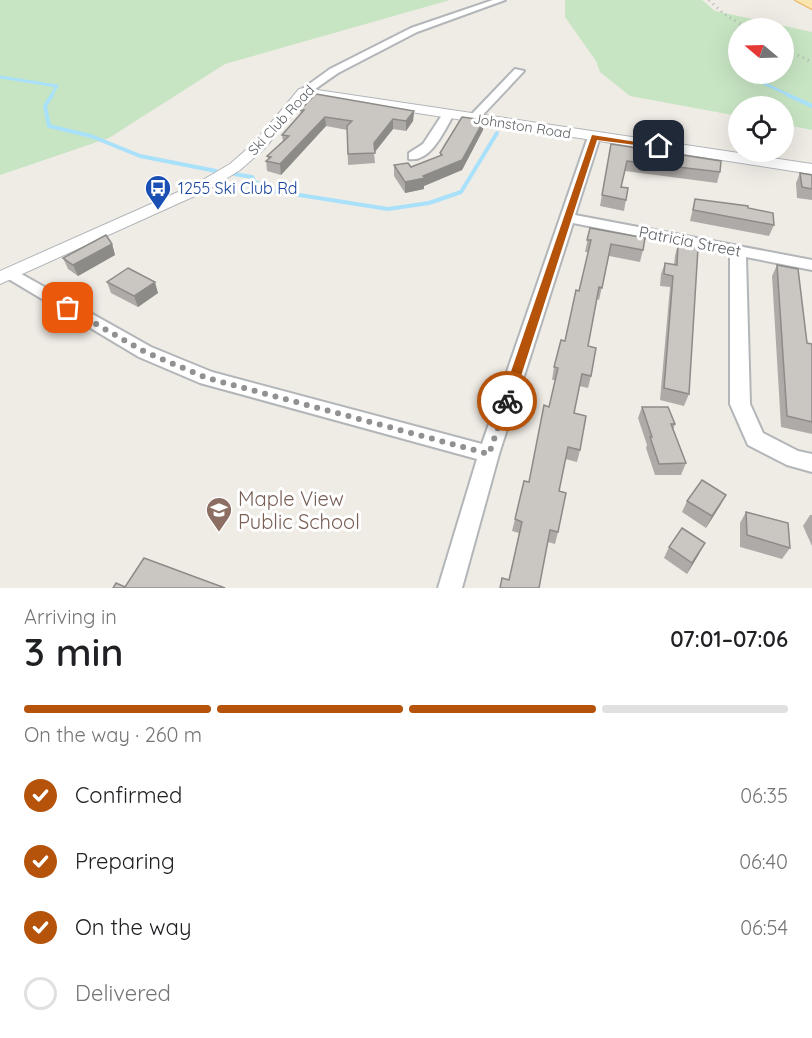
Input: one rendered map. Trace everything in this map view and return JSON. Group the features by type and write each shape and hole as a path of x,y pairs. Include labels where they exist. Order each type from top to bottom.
{"main road":[{"path":"802,0 812,5"}],"street":[{"name":"Ski Club Road","path":"5,277 202,187 235,167 260,146 304,92 334,71 414,30 501,0"},
{"path":"474,118 519,71"},
{"name":"Johnston Road","path":"304,92 812,169"},
{"path":"414,156 428,146 448,114"},
{"path":"450,588 489,454 594,137"},
{"name":"Patricia Street","path":"568,218 812,265"},
{"path":"738,250 740,404 755,439 794,459 812,463"},
{"path":"5,277 145,352 207,378 489,454"}],"green space":[{"path":"0,0 450,0 225,64 109,138 0,175"},
{"path":"565,0 702,0 715,11 747,18 728,18 728,84 794,84 794,28 812,32 812,130 794,126 794,96 728,96 728,114 630,96 600,72 596,61 565,17"}],"building":[{"path":"316,94 414,111 406,121 393,119 374,143 375,153 348,154 347,126 352,121 325,117 280,164 266,161 271,157 267,156 289,136 282,135 304,110 300,110"},
{"path":"462,117 484,120 462,160 423,176 425,178 405,182 394,165 408,163 411,167 442,155 440,153"},
{"path":"611,144 721,161 720,172 627,161 621,187 628,188 626,200 602,195"},
{"path":"800,173 812,175 812,189 802,187"},
{"path":"695,199 748,206 748,208 773,213 774,225 693,210"},
{"path":"590,228 645,238 643,250 611,244 602,288 599,287 588,346 596,348 591,376 582,374 574,413 586,416 580,450 568,447 559,491 566,493 558,532 550,530 539,588 500,588 502,578 509,580 522,522 515,519 524,481 529,482 544,405 549,407 558,368 554,367 561,340 565,341 576,290 579,291 591,240 587,240"},
{"path":"106,235 112,244 73,265 63,258"},
{"path":"678,244 698,248 689,394 664,388 673,276 664,274 665,263 677,265"},
{"path":"777,265 798,269 807,343 812,344 812,422 787,416"},
{"path":"128,268 155,282 134,296 107,282"},
{"path":"642,407 668,407 675,424 671,424 686,463 659,464"},
{"path":"702,480 726,495 712,516 687,501"},
{"path":"746,512 788,523 790,548 747,535"},
{"path":"682,528 705,543 692,563 669,547"},
{"path":"144,558 225,588 113,588 116,583 125,587"}],"waterway":[{"path":"0,77 57,86 51,96"},
{"path":"765,84 791,96"},
{"path":"52,95 45,106 49,126 91,136 140,156 216,171"},
{"path":"788,95 812,106"},
{"path":"234,174 252,177 255,182 274,191 388,209 429,203 461,192 497,133"}],"railway":[{"path":"709,0 731,18"},
{"path":"794,53 812,62"}],"way so far":[{"path":"68,308 145,352 207,378 489,454 507,401"}],"place":[{"name":"1255 Ski Club Rd","path":"158,211"},
{"name":"Maple View Public School","path":"219,533"}],"route":[{"path":"507,401 594,137 659,146"}]}
